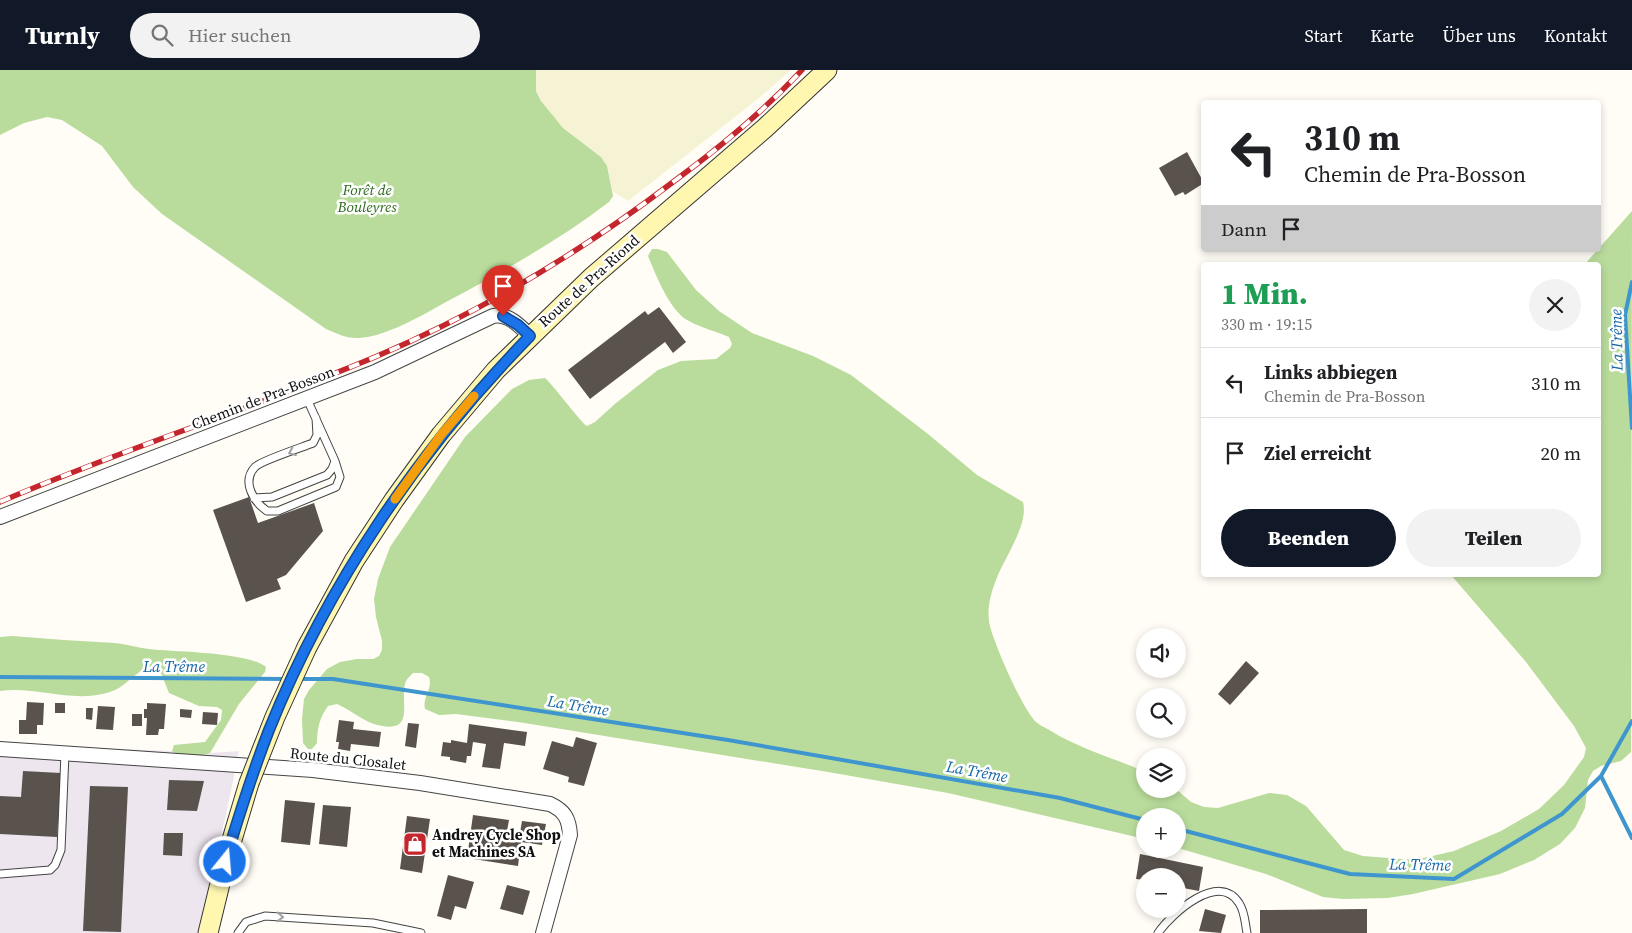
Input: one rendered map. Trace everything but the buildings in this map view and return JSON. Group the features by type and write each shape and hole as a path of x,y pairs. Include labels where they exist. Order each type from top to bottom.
{"main road":[{"name":"Route de Pra-Riond","path":"208,933 225,862 250,783 275,718 307,647 367,541 417,466 468,403 530,336 590,278 765,128 828,70"}],"street":[{"name":"Chemin de Pra-Bosson","path":"0,517 375,372 493,316 503,316 518,325 530,336"},
{"name":"Route du Closalet","path":"0,749 313,770 420,783 550,804 564,812 568,819 570,835 543,933"}],"lane":[{"path":"308,399 335,461 340,478 336,487 278,511 267,511 257,504 250,488 250,476 255,466 313,443 317,435 316,418"},
{"path":"254,498 272,497 327,476 335,461"},
{"path":"0,874 46,871 55,864 61,850 65,752"},
{"path":"1158,933 1176,913 1192,901 1217,891 1232,895 1240,903 1247,933"},
{"path":"238,933 246,922 265,916 372,922 421,933"}],"shaded area":[{"path":"536,70 791,70 759,98 628,201 612,191 607,166 601,157 563,128 546,110 536,91"},
{"path":"0,744 172,751 202,756 210,753 239,751 226,815 197,933 0,933"}],"green space":[{"name":"Forêt de Bouleyres","path":"0,70 536,70 536,91 541,101 563,128 601,157 607,166 613,196 609,202 550,243 404,325 369,337 350,338 326,329 162,214 133,187 102,146 62,120 47,117 24,123 0,135"},
{"path":"1632,211 1631,752 1621,761 1601,766 1593,771 1588,780 1585,808 1575,828 1560,844 1534,860 1500,874 1388,898 1343,899 1323,897 1266,874 1186,850 1186,808 1136,808 1136,837 948,793 828,772 518,722 456,714 439,715 425,709 424,705 430,681 429,677 422,673 413,673 406,681 404,689 404,714 402,721 397,725 388,727 374,724 337,704 328,706 323,714 318,728 317,743 312,749 308,749 303,743 302,719 304,699 309,690 327,669 340,662 373,659 379,656 382,650 374,599 378,579 390,547 465,437 512,389 529,380 545,378 587,426 595,422 658,370 681,361 716,359 730,348 732,344 729,337 694,323 676,310 664,292 648,256 652,249 658,249 667,252 696,290 719,311 752,333 813,356 851,375 928,434 977,475 1023,502 1024,511 1019,531 994,585 990,600 989,621 995,642 1023,703 1037,722 1074,743 1136,768 1136,798 1186,798 1191,802 1204,807 1218,808 1269,793 1287,795 1306,806 1344,850 1363,856 1415,860 1454,851 1501,831 1539,809 1564,785 1584,757 1586,748 1574,726 1526,662 1453,577 1601,577 1601,262 1587,262 1596,252 1601,252 1601,246"},
{"path":"12,636 115,643 149,649 228,656 244,658 266,667 265,672 239,704 210,753 185,756 172,751 174,745 205,742 221,720 222,710 217,707 199,706 169,693 161,673 152,666 116,689 96,695 69,696 28,691 0,691 0,637"}],"waterway":[{"name":"La Trême","path":"1632,282 1625,315 1632,428"},
{"name":"La Trême","path":"0,677 285,679"},
{"name":"La Trême","path":"300,679 333,679 728,740 1060,798 1136,818"},
{"name":"La Trême","path":"1186,831 1350,874 1454,879 1562,814 1601,776 1632,721"},
{"path":"1601,776 1632,838"}],"railway":[{"path":"0,502 93,464 375,357 453,321 492,300 603,233 638,208 740,129 802,70"}],"slow traffic":[{"path":"395,499 417,466 474,396"}],"place":[{"name":"Andrey Cycle Shop et Machines SA","path":"415,844"}],"route":[{"path":"225,862 264,743 286,691 307,647 354,561 417,466 441,435 496,370 530,336 518,325 503,316"}]}
